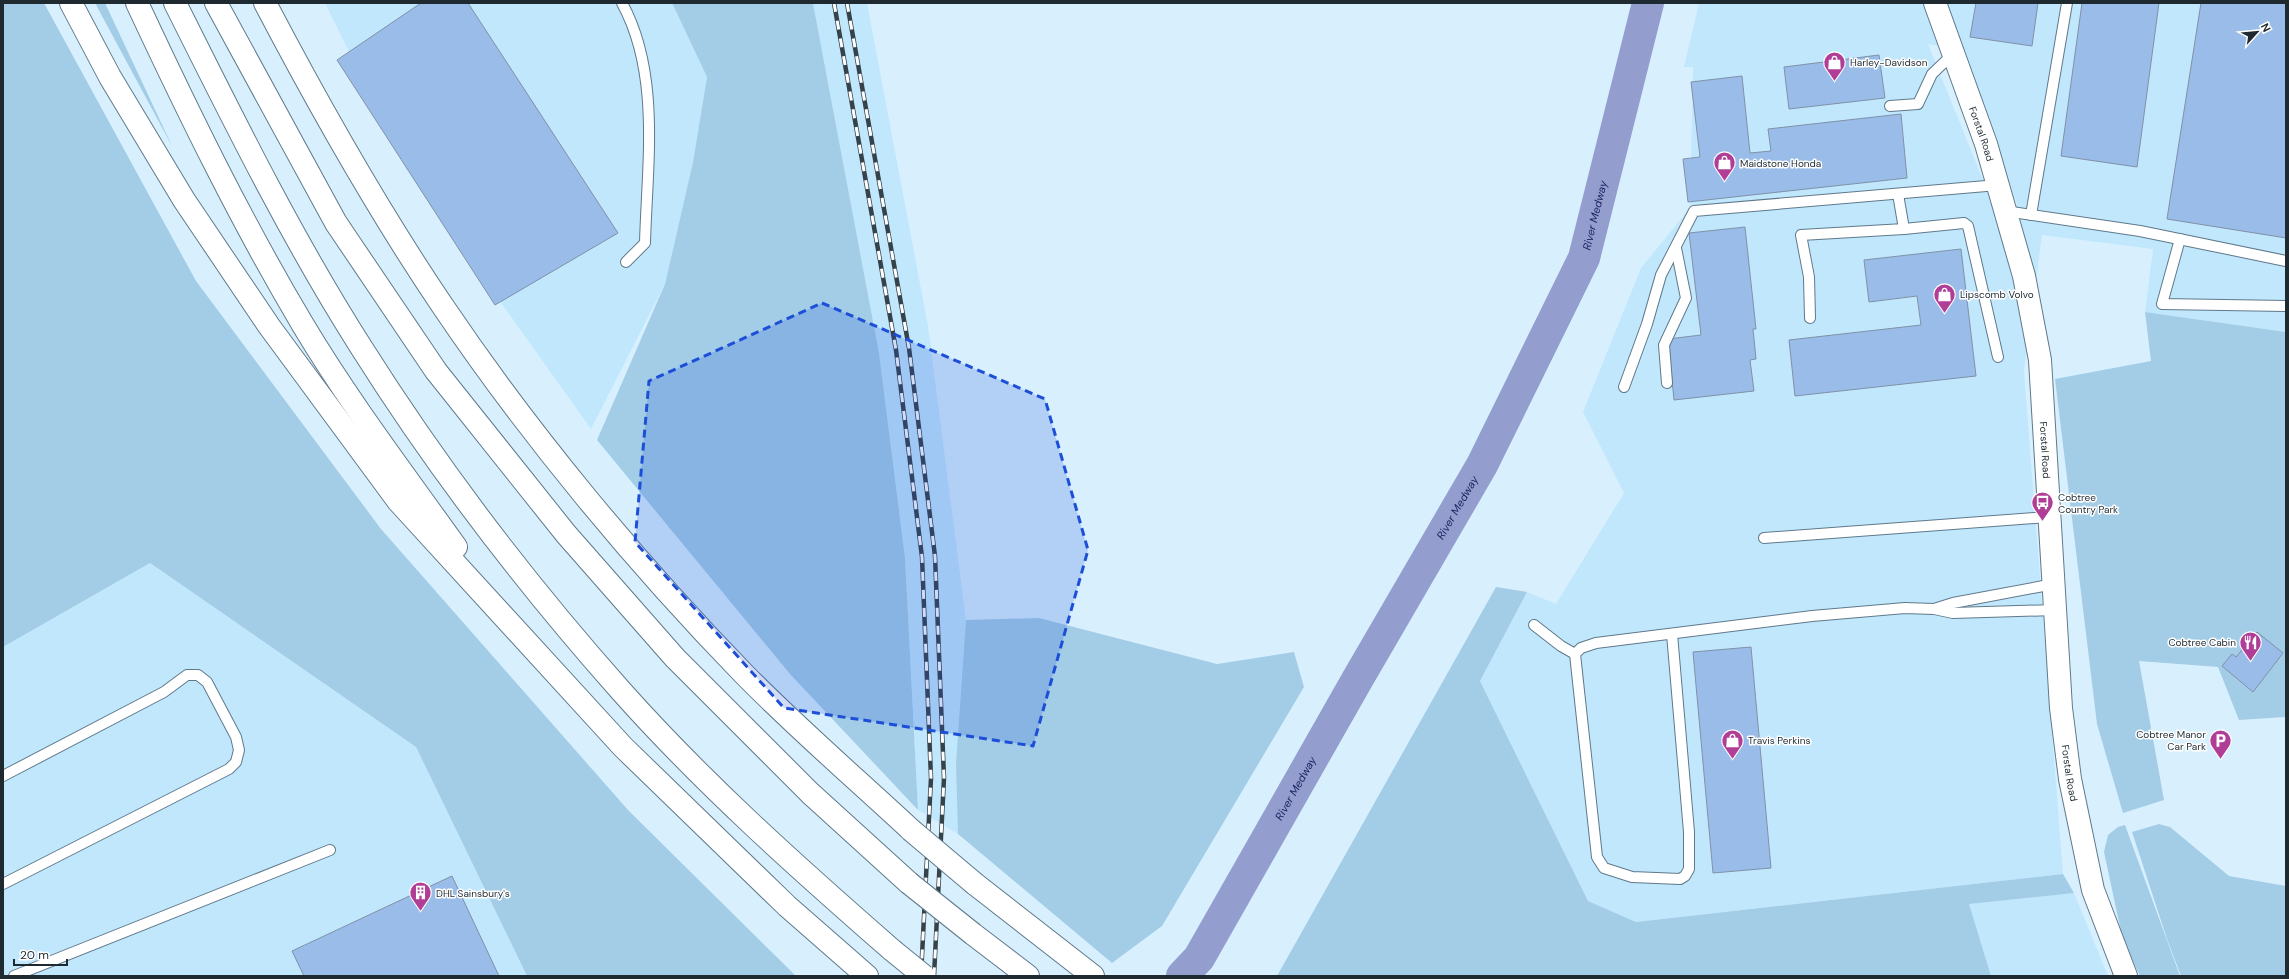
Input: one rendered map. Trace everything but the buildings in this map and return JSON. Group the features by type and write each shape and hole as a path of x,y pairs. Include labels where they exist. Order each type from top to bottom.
{"main road":[{"path":"71,3 110,77 184,200 269,326 398,501 623,747 710,834 787,906 867,976"},
{"path":"136,3 240,212 304,325 375,433 472,569 572,692"},
{"path":"175,3 237,126 306,255 360,346 426,445 482,521 545,602 623,693 684,757 782,854 924,976"},
{"path":"216,3 336,223 441,377 566,534 675,658 810,793 909,883 1028,976"},
{"path":"267,3 288,46 362,179 442,305 511,401 582,490 657,579 745,675 911,830 975,884 1093,976"},
{"name":"Forstal Road","path":"1935,3 1986,144 2024,276 2040,360 2061,708 2080,832 2094,890 2126,976"}],"lane":[{"path":"622,3 632,21 643,64 648,111 645,243 626,262"},
{"path":"2031,214 2067,3"},
{"path":"1890,106 1918,104 1932,74 1953,54"},
{"path":"1624,387 1647,324 1661,275 1694,211 1998,185"},
{"path":"1898,194 1904,229"},
{"path":"2005,211 2180,239 2286,262"},
{"path":"1810,318 1809,277 1801,235 1904,229 1964,223 1968,226 1998,357"},
{"path":"2180,239 2162,304 2286,306"},
{"path":"1667,383 1664,345 1686,298 1676,248"},
{"path":"1764,538 2049,517"},
{"path":"1934,609 1953,603 2054,584"},
{"path":"1575,654 1581,648 1596,643 1812,616 1905,608 1934,609 1953,613 2055,610"},
{"path":"1534,625 1561,646 1575,654"},
{"path":"1575,654 1595,845 1600,863 1604,868 1632,877 1680,879 1685,876 1689,869 1689,832 1672,634"},
{"path":"3,776 164,692 187,675 198,675 207,682 236,737 239,750 236,762 229,769 3,884"},
{"path":"14,976 330,850"}],"highlighted area":[{"path":"822,303 1045,399 1088,550 1033,746 784,708 635,542 649,381"}],"shaded area":[{"path":"3,3 44,3 196,281 381,529 628,810 796,976 527,976 416,747 150,563 3,647"},
{"path":"95,3 105,3 173,148"},
{"path":"325,3 672,3 707,77 693,162 665,284 591,429 477,269 360,74"},
{"path":"672,3 813,3 879,353 905,558 918,810 790,674 597,440 665,284 693,162 707,77"},
{"path":"813,3 867,3 928,326 966,620 958,834 918,810 905,558 879,353"},
{"path":"1699,3 2286,3 2286,332 2145,312 2153,249 2042,235 2024,371 2063,874 1636,922 1588,901 1480,681 1527,592 1556,604 1624,493 1583,412 1641,268 1690,208 1693,67 1684,67","holes":["1928,44 1965,51 2017,205 1994,207"]},
{"path":"2145,312 2286,332 2286,717 2239,720 2218,667 2139,661 2164,800 2123,813 2097,724 2055,379 2151,361"},
{"path":"150,563 416,747 527,976 3,976 3,647"},
{"path":"1496,587 1527,592 1480,681 1588,901 1636,922 2063,874 2074,893 1969,904 1991,976 1277,976"},
{"path":"1039,618 1217,664 1294,652 1304,687 1162,926 1112,963 958,834 956,764 966,620"},
{"path":"2159,824 2170,827 2229,876 2286,886 2286,976 2181,976 2167,939 2132,832"},
{"path":"2125,825 2180,976 2140,976 2123,941 2104,852 2108,835 2118,827"},
{"path":"2074,893 2108,976 1991,976 1968,904"}],"waterway":[{"name":"River Medway","path":"1182,976 1199,958 1357,680 1482,465 1584,258 1648,3"}],"railway":[{"path":"834,3 896,350 922,557 931,778 921,976"},
{"path":"847,3 909,348 935,556 944,778 934,976"}],"place":[{"name":"Harley-Davidson","path":"1834,82"},
{"name":"Maidstone Honda","path":"1725,182"},
{"name":"Lipscomb Volvo","path":"1944,314"},
{"name":"Cobtree Country Park","path":"2043,522"},
{"name":"Cobtree Cabin","path":"2251,662"},
{"name":"Travis Perkins","path":"1732,760"},
{"name":"Cobtree Manor Car Park","path":"2221,760"},
{"name":"DHL Sainsbury's","path":"421,912"}]}
